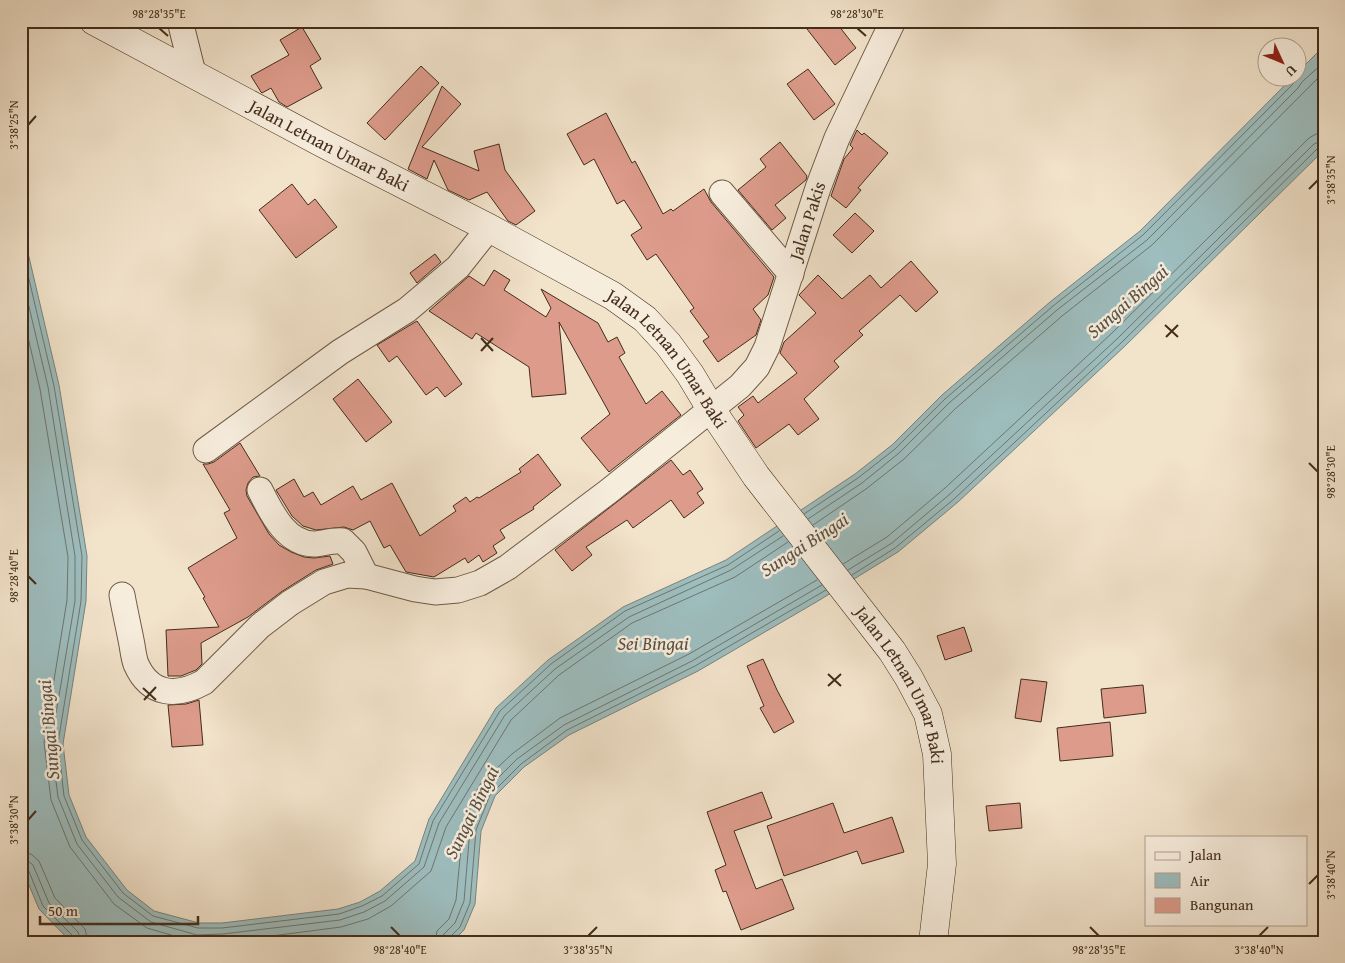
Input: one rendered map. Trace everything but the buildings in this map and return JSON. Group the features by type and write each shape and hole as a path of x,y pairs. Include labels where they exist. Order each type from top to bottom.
{"street":[{"name":"Jalan Letnan Umar Baki","path":"94,21 324,144 489,228 612,296 645,319 668,344 690,374 756,476 844,592 892,651 928,714 937,754 942,864 933,942"},
{"path":"180,21 193,73"},
{"name":"Jalan Pakis","path":"122,595 136,664 144,677 163,692 194,688 204,682 260,626 290,603 324,582 348,575 366,576 435,592 458,590 480,582 508,567 594,503 740,386 757,367 772,332 818,188 837,138 893,21"},
{"path":"722,193 791,274"},
{"path":"206,450 340,352 407,310 458,267 489,228"},
{"path":"260,490 270,509 290,534 305,543 343,541 354,552 366,576"}],"water":[{"name":"Sei Bingai","path":"1324,46 1324,150 1125,346 958,502 898,552 698,671 569,735 524,767 495,796 481,831 475,904 464,930 452,942 71,942 39,909 21,866 21,223 59,385 87,556 86,601 63,744 69,795 86,837 127,890 154,911 199,923 222,923 338,909 360,902 380,891 415,861 429,819 496,708 548,660 623,607 726,560 855,474 892,445 942,395 1050,302 1140,231 1282,88 1308,88 1308,62"}],"water label":[{"name":"Sungai Bingai","path":"1127,301"},
{"name":"Sungai Bingai","path":"804,544"},
{"name":"Sungai Bingai","path":"48,730"},
{"name":"Sungai Bingai","path":"471,812"}]}
